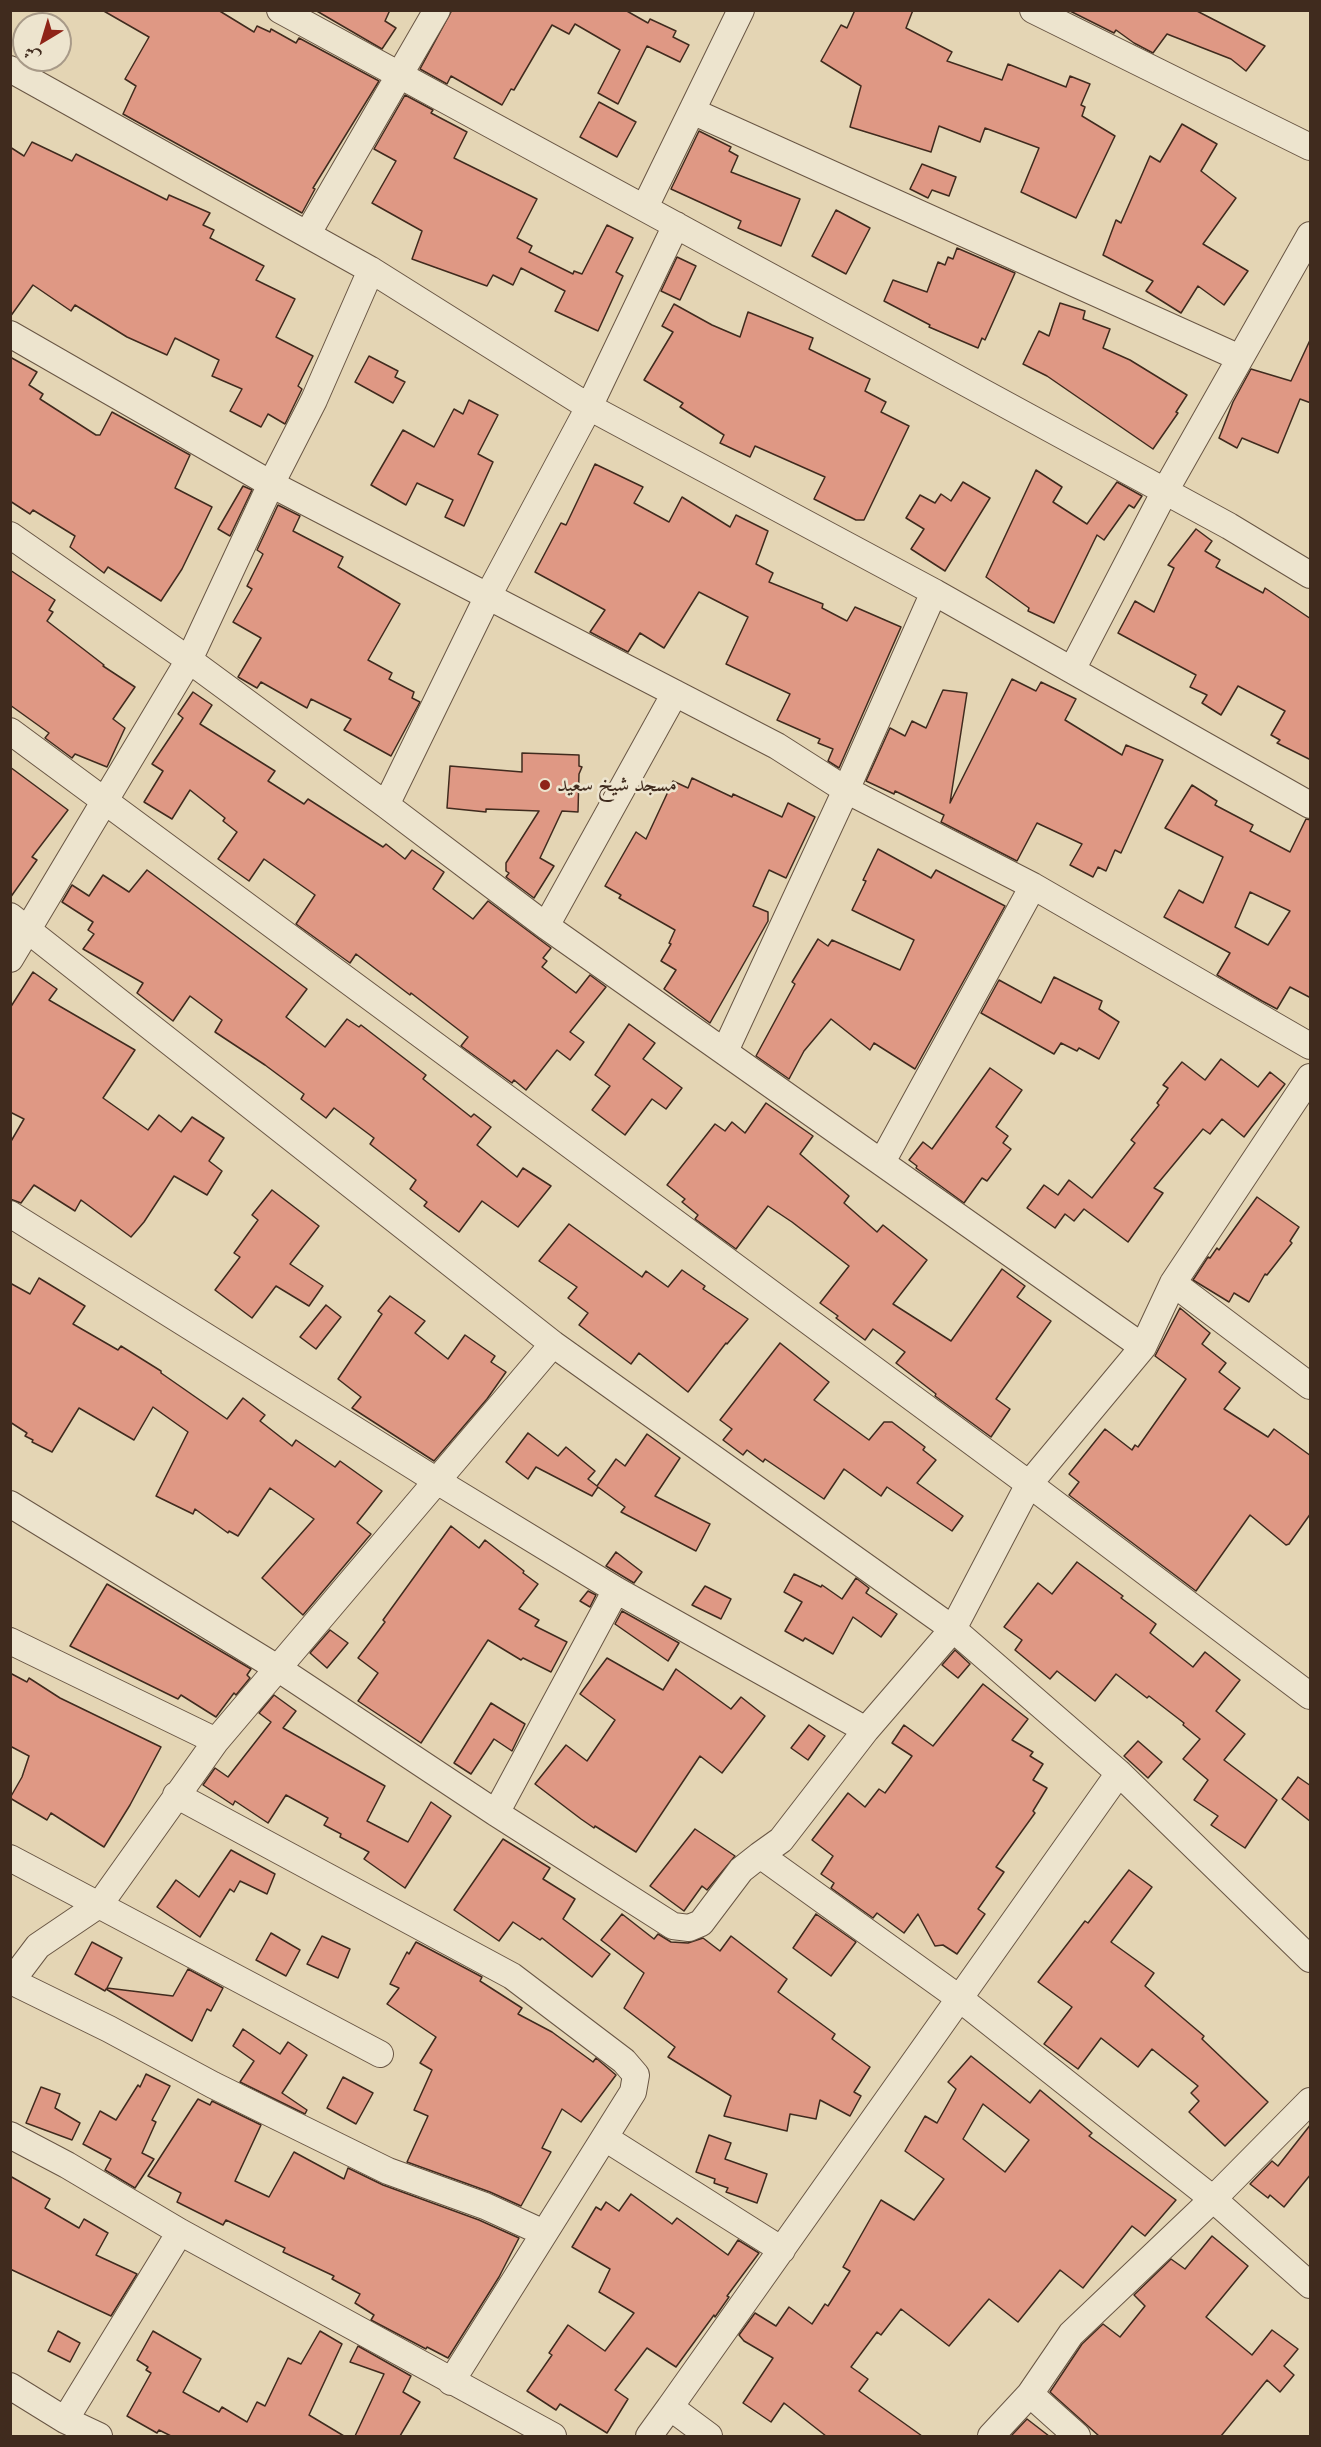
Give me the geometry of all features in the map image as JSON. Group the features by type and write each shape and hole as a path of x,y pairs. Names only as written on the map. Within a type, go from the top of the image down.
{"street":[{"path":"280,10 1165,490 1311,575"},
{"path":"308,233 437,10"},
{"path":"645,207 741,10"},
{"path":"1034,10 1311,147"},
{"path":"10,69 308,233 589,407 1073,668 1311,805"},
{"path":"692,111 1240,358"},
{"path":"386,804 488,596 589,407 676,225"},
{"path":"1073,668 1165,490 1240,358 1306,252"},
{"path":"10,959 19,923 104,801 189,660 271,484 314,400 371,270"},
{"path":"10,334 271,484 777,746 846,790 1033,886 1311,1046"},
{"path":"10,535 189,660 386,804 546,926 1143,1347"},
{"path":"725,1051 846,790 934,592"},
{"path":"546,926 675,693"},
{"path":"10,731 1029,1484 1311,1696"},
{"path":"882,1162 1033,886"},
{"path":"19,923 553,1344 953,1629 1119,1773 1311,1959"},
{"path":"10,1504 279,1668 496,1813 673,1926 689,1928 701,1923 741,1870 781,1840 866,1730 953,1629 1029,1484 1143,1347 1173,1283 1311,1077"},
{"path":"10,1214 616,1590 866,1730"},
{"path":"1173,1283 1311,1386"},
{"path":"544,2233 485,2206 388,2171 11,1982 38,1946 100,1904 216,1741 553,1344"},
{"path":"496,1813 616,1590"},
{"path":"10,1641 216,1741"},
{"path":"649,2436 1119,1773"},
{"path":"176,1795 512,1976 624,2061 636,2074 633,2092 451,2382"},
{"path":"760,1854 959,1998 1213,2199 1311,2285"},
{"path":"10,1858 380,2054"},
{"path":"991,2436 1030,2394 1071,2334 1213,2199 1311,2101"},
{"path":"10,2135 67,2165 180,2232 553,2436"},
{"path":"605,2138 782,2250"},
{"path":"65,2420 180,2232"},
{"path":"10,2386 65,2420 99,2436"},
{"path":"1030,2394 1077,2436"},
{"path":"670,2407 709,2436"}],"building":[{"path":"102,10 218,10 254,32 257,26 270,32 271,29 296,43 299,38 379,81 313,188 315,189 302,213 123,114 136,86 125,79 149,37"},
{"path":"315,10 390,10 385,21 396,28 382,49"},
{"path":"452,10 625,10 648,23 650,19 676,31 673,37 689,45 680,62 647,46 618,104 598,93 620,50 575,24 569,34 552,25 514,90 511,89 502,105 451,76 447,84 420,69"},
{"path":"855,10 913,10 906,28 952,52 947,61 1002,80 1008,64 1066,87 1070,76 1090,84 1081,105 1085,107 1082,116 1115,136 1076,218 1021,192 1039,148 985,128 980,142 939,126 931,152 850,127 861,86 821,61 841,25 847,28"},
{"path":"1068,10 1195,10 1265,46 1246,71 1231,59 1167,34 1153,53 1116,30 1114,33"},
{"path":"405,95 433,110 431,113 467,132 454,158 537,199 517,238 532,246 529,252 573,274 574,271 582,274 607,225 633,238 616,272 623,276 598,331 555,311 565,291 521,268 513,285 493,275 487,286 412,259 422,231 372,203 396,161 374,149"},
{"path":"599,102 636,122 617,157 580,137"},
{"path":"1182,124 1217,144 1201,171 1236,198 1203,244 1248,271 1224,305 1198,286 1181,313 1146,291 1153,281 1103,255 1116,220 1121,223 1150,156 1160,162"},
{"path":"699,131 731,147 729,151 738,156 731,172 800,199 781,246 738,228 741,221 671,189"},
{"path":"32,142 72,161 76,154 167,200 169,195 210,213 203,225 214,230 210,238 264,266 256,280 295,299 276,337 313,356 298,386 302,389 285,424 268,414 261,427 230,411 242,389 212,376 219,360 175,338 167,355 127,337 75,305 71,311 33,285 10,317 10,147 24,156"},
{"path":"922,164 956,177 949,196 932,190 928,198 910,189"},
{"path":"836,210 870,228 846,274 812,256"},
{"path":"957,248 1015,273 985,340 982,338 978,348 929,327 930,325 884,301 893,280 927,292 938,262 945,265 948,257 953,259"},
{"path":"677,257 696,266 680,300 661,291"},
{"path":"1060,303 1085,311 1083,319 1110,329 1103,348 1130,360 1187,395 1176,412 1178,413 1153,449 1047,376 1023,364 1039,331 1049,336"},
{"path":"674,304 740,337 748,312 813,338 809,349 870,379 865,391 886,402 881,412 909,426 864,520 856,520 814,499 825,477 755,446 750,457 720,443 724,435 680,407 683,403 644,380 673,332 662,326"},
{"path":"1311,338 1311,403 1300,399 1278,453 1242,438 1237,448 1219,438 1233,402 1251,369 1291,381"},
{"path":"369,356 398,371 395,377 405,382 393,403 355,382"},
{"path":"10,357 37,372 29,385 43,394 40,399 96,435 100,435 112,412 190,455 175,488 212,507 182,569 161,601 108,567 104,573 70,547 75,536 33,510 30,514 10,501"},
{"path":"469,400 498,415 478,454 493,462 464,526 445,517 453,500 417,483 406,505 371,485 403,430 434,447 454,409 463,414"},
{"path":"595,464 643,487 634,503 669,522 682,497 730,527 736,515 768,531 756,564 773,573 769,582 823,604 822,608 847,621 855,607 901,627 839,768 828,761 833,749 818,743 820,739 777,720 790,694 726,664 748,617 699,592 664,648 640,633 628,652 590,632 605,610 535,572 561,523 566,525"},
{"path":"1036,470 1062,487 1053,502 1087,524 1117,482 1142,496 1134,508 1129,505 1104,540 1097,535 1054,623 1028,611 1029,608 986,577"},
{"path":"963,482 990,498 945,571 911,549 924,529 906,518 920,495 935,503 941,494 951,501"},
{"path":"243,486 252,490 230,536 218,529"},
{"path":"278,505 300,516 293,531 343,557 338,567 400,604 368,660 392,673 389,679 414,692 412,698 420,702 391,756 344,730 351,719 311,699 307,708 261,682 257,688 238,677 261,638 233,622 252,589 247,586 263,554 257,550"},
{"path":"1196,529 1212,541 1205,551 1220,560 1216,567 1263,593 1265,588 1311,619 1311,760 1277,743 1280,740 1271,735 1285,711 1238,686 1221,715 1202,703 1207,695 1190,687 1196,675 1118,633 1135,601 1154,612 1174,568 1168,565"},
{"path":"10,570 55,600 49,610 53,612 47,621 103,666 135,687 113,719 125,728 107,767 75,754 72,758 45,738 49,733 10,705"},
{"path":"1012,679 1036,691 1041,682 1076,699 1065,720 1122,755 1126,745 1163,760 1121,853 1115,850 1106,871 1098,867 1093,877 1070,865 1082,844 1037,823 1017,861 941,822 944,815 895,791 894,794 866,781 890,728 905,736 912,721 926,728 943,690 967,693 950,803"},
{"path":"193,692 212,705 200,724 275,771 268,781 304,804 308,799 383,847 386,844 405,859 412,850 444,872 433,889 473,919 488,901 551,948 543,958 547,961 542,967 576,993 590,975 606,987 570,1032 584,1042 570,1060 557,1050 526,1090 514,1080 512,1083 461,1046 468,1037 411,993 410,995 356,954 350,963 296,924 315,895 264,859 249,881 218,859 237,832 223,821 225,818 190,790 172,819 144,802 163,771 152,764 183,718 178,714"},
{"path":"522,753 579,755 579,766 582,767 579,774 578,812 562,811 540,858 554,866 534,898 506,877 509,873 506,871 506,863 539,811 486,809 486,812 447,808 450,766 522,772"},
{"path":"10,767 68,810 32,857 37,860 10,898"},
{"path":"692,778 782,817 788,803 815,817 786,878 769,870 753,906 768,912 768,921 710,1023 664,989 676,970 661,961 671,944 669,943 675,930 619,898 621,895 605,886 636,832 646,839 673,781 688,788"},
{"path":"1192,785 1217,801 1215,805 1253,825 1250,831 1290,852 1306,819 1311,820 1311,998 1290,987 1277,1009 1262,1001 1217,975 1230,953 1164,917 1179,890 1203,903 1223,857 1165,828","holes":["1250,892 1290,911 1268,945 1235,927"]},
{"path":"878,849 931,878 936,870 1005,906 915,1069 874,1043 870,1050 831,1019 804,1051 789,1079 756,1056 795,984 792,982 818,939 828,946 832,940 900,970 914,940 852,910"},
{"path":"147,870 307,989 286,1017 325,1047 347,1019 359,1027 361,1025 426,1075 423,1079 471,1117 474,1114 491,1127 477,1145 517,1177 523,1168 551,1186 518,1227 482,1201 459,1232 424,1206 427,1202 410,1189 416,1180 370,1144 374,1138 334,1108 326,1118 301,1099 304,1094 215,1032 222,1020 190,996 173,1021 137,993 143,983 83,949 94,934 88,930 93,922 62,902 72,885 89,896 103,875 129,892"},
{"path":"33,972 57,989 49,1000 135,1050 103,1098 148,1130 159,1115 181,1132 192,1117 224,1138 209,1161 222,1171 207,1195 174,1176 144,1222 131,1237 81,1200 75,1211 34,1185 21,1203 10,1199 10,1143 24,1119 10,1112 10,1008"},
{"path":"1054,977 1102,1001 1099,1009 1119,1022 1099,1059 1079,1048 1077,1051 1061,1043 1054,1054 981,1013 999,980 1041,1003"},
{"path":"629,1024 655,1043 643,1059 682,1088 666,1109 652,1099 625,1135 592,1110 610,1086 595,1075"},
{"path":"1221,1059 1258,1087 1270,1072 1285,1084 1244,1137 1222,1119 1210,1134 1203,1129 1154,1188 1163,1193 1128,1242 1084,1209 1074,1221 1065,1214 1055,1228 1027,1208 1044,1185 1058,1195 1069,1180 1092,1198 1135,1143 1131,1140 1159,1105 1157,1103 1168,1088 1163,1085 1182,1062 1205,1080"},
{"path":"990,1068 1022,1090 996,1127 1008,1136 1003,1143 1011,1149 987,1181 982,1178 964,1203 916,1168 917,1166 909,1160 923,1142 932,1149"},
{"path":"766,1103 813,1136 800,1154 849,1196 844,1203 877,1232 883,1225 927,1260 893,1304 951,1341 1002,1269 1025,1286 1017,1297 1051,1321 996,1399 1010,1409 991,1437 935,1396 936,1394 896,1363 905,1352 873,1329 865,1340 820,1303 849,1266 768,1206 736,1249 695,1219 698,1215 682,1202 685,1199 667,1185 715,1124 725,1131 732,1122 745,1133"},
{"path":"272,1190 319,1226 290,1264 323,1286 309,1306 276,1286 252,1318 215,1290 240,1257 234,1253 258,1220 252,1215"},
{"path":"1257,1197 1299,1227 1290,1241 1292,1243 1267,1275 1265,1274 1249,1302 1234,1293 1229,1302 1193,1280 1208,1257 1210,1258 1217,1248 1219,1250"},
{"path":"569,1224 642,1277 646,1271 668,1287 682,1270 705,1286 703,1289 748,1319 688,1392 639,1353 631,1364 579,1325 588,1313 568,1298 577,1287 539,1261"},
{"path":"39,1278 85,1306 73,1324 118,1350 121,1346 161,1371 227,1419 243,1398 265,1415 260,1421 292,1446 296,1440 335,1467 340,1461 382,1491 357,1523 371,1534 303,1615 262,1578 314,1519 270,1488 238,1536 229,1531 228,1533 195,1509 193,1514 156,1496 188,1432 153,1407 134,1440 79,1408 52,1452 32,1442 33,1440 25,1436 27,1433 10,1422 10,1283 30,1294"},
{"path":"390,1296 425,1321 415,1333 448,1359 465,1335 495,1356 491,1362 506,1372 487,1399 434,1461 352,1408 361,1397 338,1379 382,1314 378,1311"},
{"path":"326,1305 341,1317 316,1349 300,1337"},
{"path":"1180,1308 1210,1333 1202,1344 1226,1363 1219,1372 1240,1388 1224,1409 1268,1437 1274,1429 1311,1456 1311,1513 1289,1544 1286,1545 1250,1515 1196,1591 1069,1495 1079,1482 1069,1474 1105,1429 1132,1450 1135,1445 1138,1447 1186,1379 1155,1356"},
{"path":"780,1343 829,1382 814,1400 869,1440 884,1422 892,1422 925,1447 923,1450 936,1460 917,1483 963,1516 952,1531 887,1487 881,1496 844,1469 824,1499 765,1459 763,1462 747,1450 743,1455 723,1440 732,1429 720,1420"},
{"path":"528,1433 558,1456 566,1447 595,1471 588,1479 597,1486 616,1459 625,1466 647,1434 680,1458 655,1496 710,1524 696,1551 621,1512 625,1507 598,1487 592,1496 536,1467 528,1479 506,1462"},
{"path":"451,1526 479,1548 485,1540 538,1584 519,1609 539,1620 535,1626 567,1642 551,1672 523,1658 521,1660 488,1640 421,1743 358,1701 378,1673 358,1658"},
{"path":"616,1552 642,1572 634,1583 606,1566"},
{"path":"1077,1562 1156,1624 1150,1633 1193,1667 1205,1652 1240,1680 1216,1711 1245,1734 1224,1760 1277,1800 1245,1848 1211,1825 1218,1816 1194,1800 1208,1780 1183,1759 1200,1739 1183,1725 1184,1723 1116,1674 1095,1701 1057,1671 1050,1679 1015,1650 1022,1640 1004,1627 1038,1583 1052,1594"},
{"path":"794,1574 821,1587 822,1585 842,1599 856,1578 869,1588 866,1593 897,1614 881,1637 853,1617 833,1654 805,1638 803,1641 785,1631 802,1602 784,1592"},
{"path":"107,1584 251,1669 247,1675 250,1678 236,1695 234,1693 216,1717 181,1695 178,1699 70,1646"},
{"path":"705,1586 731,1599 721,1619 692,1605"},
{"path":"588,1591 596,1595 590,1607 580,1601"},
{"path":"622,1611 679,1643 668,1661 615,1624"},
{"path":"330,1630 348,1643 327,1668 310,1653"},
{"path":"955,1650 970,1664 958,1678 942,1665"},
{"path":"607,1658 663,1690 676,1669 731,1709 741,1697 765,1716 722,1773 700,1756 636,1852 595,1826 594,1828 535,1784 566,1745 587,1761 615,1720 580,1694"},
{"path":"10,1673 27,1682 29,1678 60,1698 161,1747 104,1847 51,1813 47,1820 10,1798 22,1777 29,1756 10,1746"},
{"path":"983,1684 1028,1719 1012,1740 1033,1752 1030,1756 1043,1764 1033,1780 1047,1788 1033,1811 1035,1813 996,1867 1004,1872 978,1909 985,1914 957,1954 943,1945 935,1946 918,1914 904,1933 877,1913 873,1918 831,1888 834,1883 821,1874 833,1856 812,1840 848,1793 865,1807 879,1789 885,1793 912,1756 892,1743 904,1725 933,1746"},
{"path":"274,1695 296,1711 283,1728 385,1786 367,1821 408,1842 431,1802 451,1816 405,1888 364,1859 369,1852 340,1837 341,1834 324,1825 328,1818 286,1795 268,1823 235,1801 233,1805 203,1785 215,1768 228,1777 271,1722 259,1713"},
{"path":"491,1703 525,1724 512,1751 494,1739 471,1774 454,1763"},
{"path":"809,1725 825,1736 808,1760 791,1748"},
{"path":"1138,1741 1162,1762 1148,1778 1124,1756"},
{"path":"1298,1777 1311,1786 1311,1822 1282,1799"},
{"path":"695,1829 735,1856 707,1890 702,1886 684,1911 650,1886"},
{"path":"503,1839 550,1868 543,1879 575,1899 563,1919 610,1954 592,1977 542,1938 540,1940 513,1922 499,1941 454,1910"},
{"path":"231,1850 275,1874 267,1894 240,1881 234,1892 230,1889 200,1937 157,1907 176,1880 199,1897"},
{"path":"1129,1870 1152,1887 1111,1942 1154,1973 1145,1986 1204,2036 1202,2039 1268,2102 1225,2146 1189,2112 1199,2101 1191,2093 1198,2086 1152,2049 1138,2067 1101,2038 1078,2069 1044,2044 1072,2007 1038,1982 1085,1921 1088,1923"},
{"path":"622,1914 654,1939 658,1934 671,1942 688,1943 703,1938 720,1951 731,1936 787,1979 778,1992 835,2034 832,2039 870,2067 854,2092 861,2096 850,2116 820,2100 816,2119 790,2114 787,2131 724,2116 731,2096 668,2057 675,2047 624,2008 644,1973 601,1940"},
{"path":"816,1914 856,1942 831,1976 793,1948"},
{"path":"271,1933 300,1950 286,1976 256,1960"},
{"path":"322,1936 350,1949 338,1978 307,1964"},
{"path":"92,1942 122,1958 107,1988 173,1996 188,1969 223,1988 211,2011 207,2009 192,2041 106,1989 105,1991 75,1974"},
{"path":"416,1942 482,1977 480,1981 522,2008 518,2014 552,2032 593,2062 596,2058 616,2075 581,2122 562,2109 542,2148 551,2152 521,2206 490,2192 407,2162 428,2116 414,2110 432,2070 420,2063 436,2037 387,2004 399,1988 390,1984 407,1952 409,1954"},
{"path":"243,2029 280,2054 288,2042 307,2055 282,2093 307,2110 305,2114 240,2082 254,2061 233,2046"},
{"path":"971,2056 1030,2103 1040,2090 1092,2133 1089,2136 1176,2200 1145,2236 1132,2226 1083,2288 1060,2270 1018,2322 989,2299 949,2346 901,2309 881,2335 877,2332 851,2367 868,2379 859,2391 922,2436 826,2436 784,2403 771,2422 743,2403 773,2358 744,2341 739,2335 755,2313 776,2326 789,2307 812,2324 825,2304 828,2306 850,2271 843,2267 881,2200 914,2220 944,2179 905,2151 925,2116 937,2123 956,2089 948,2082","holes":["983,2104 1029,2140 1005,2172 963,2139"]},
{"path":"146,2074 170,2086 152,2120 156,2122 142,2153 154,2159 135,2188 105,2170 111,2159 83,2144 100,2111 116,2120 138,2085 140,2087"},
{"path":"343,2077 373,2093 356,2124 327,2108"},
{"path":"41,2087 60,2094 55,2108 80,2123 72,2140 26,2123"},
{"path":"198,2099 210,2105 212,2101 261,2125 235,2181 269,2197 294,2152 344,2179 348,2168 383,2185 479,2220 519,2238 499,2277 448,2358 371,2320 374,2315 355,2303 360,2294 332,2279 334,2276 283,2252 285,2248 226,2220 223,2225 177,2202 181,2193 148,2176"},
{"path":"1311,2124 1311,2174 1284,2207 1270,2195 1268,2198 1250,2184 1272,2161 1278,2166"},
{"path":"709,2135 731,2143 725,2159 767,2174 757,2203 726,2192 728,2188 714,2183 715,2179 696,2172"},
{"path":"10,2176 50,2199 45,2208 79,2228 84,2219 108,2233 96,2255 137,2274 111,2316 10,2269"},
{"path":"631,2194 672,2224 677,2218 728,2255 738,2240 759,2253 727,2296 729,2297 715,2317 714,2315 676,2367 647,2348 615,2390 628,2399 607,2433 560,2404 556,2410 527,2391 552,2355 549,2353 568,2325 605,2351 634,2313 599,2292 610,2269 572,2247 596,2207 601,2210 606,2202 619,2211"},
{"path":"1212,2236 1248,2266 1206,2317 1252,2355 1272,2330 1298,2349 1284,2366 1294,2375 1280,2392 1267,2380 1221,2436 1099,2436 1050,2392 1082,2344 1103,2324 1120,2337 1145,2306 1134,2295 1171,2259 1185,2269"},
{"path":"58,2331 80,2343 70,2362 48,2351"},
{"path":"153,2331 201,2359 183,2392 219,2412 222,2407 247,2422 257,2402 265,2406 288,2358 301,2364 320,2331 342,2344 309,2415 344,2436 171,2436 159,2430 157,2433 127,2416 151,2373 146,2370 148,2367 137,2360"},
{"path":"358,2346 411,2376 403,2392 420,2402 400,2436 355,2436 384,2374 350,2362"},
{"path":"1027,2419 1049,2436 1011,2436"}],"place":[{"name":"مسجد شيخ سعيد","path":"545,785"}]}
